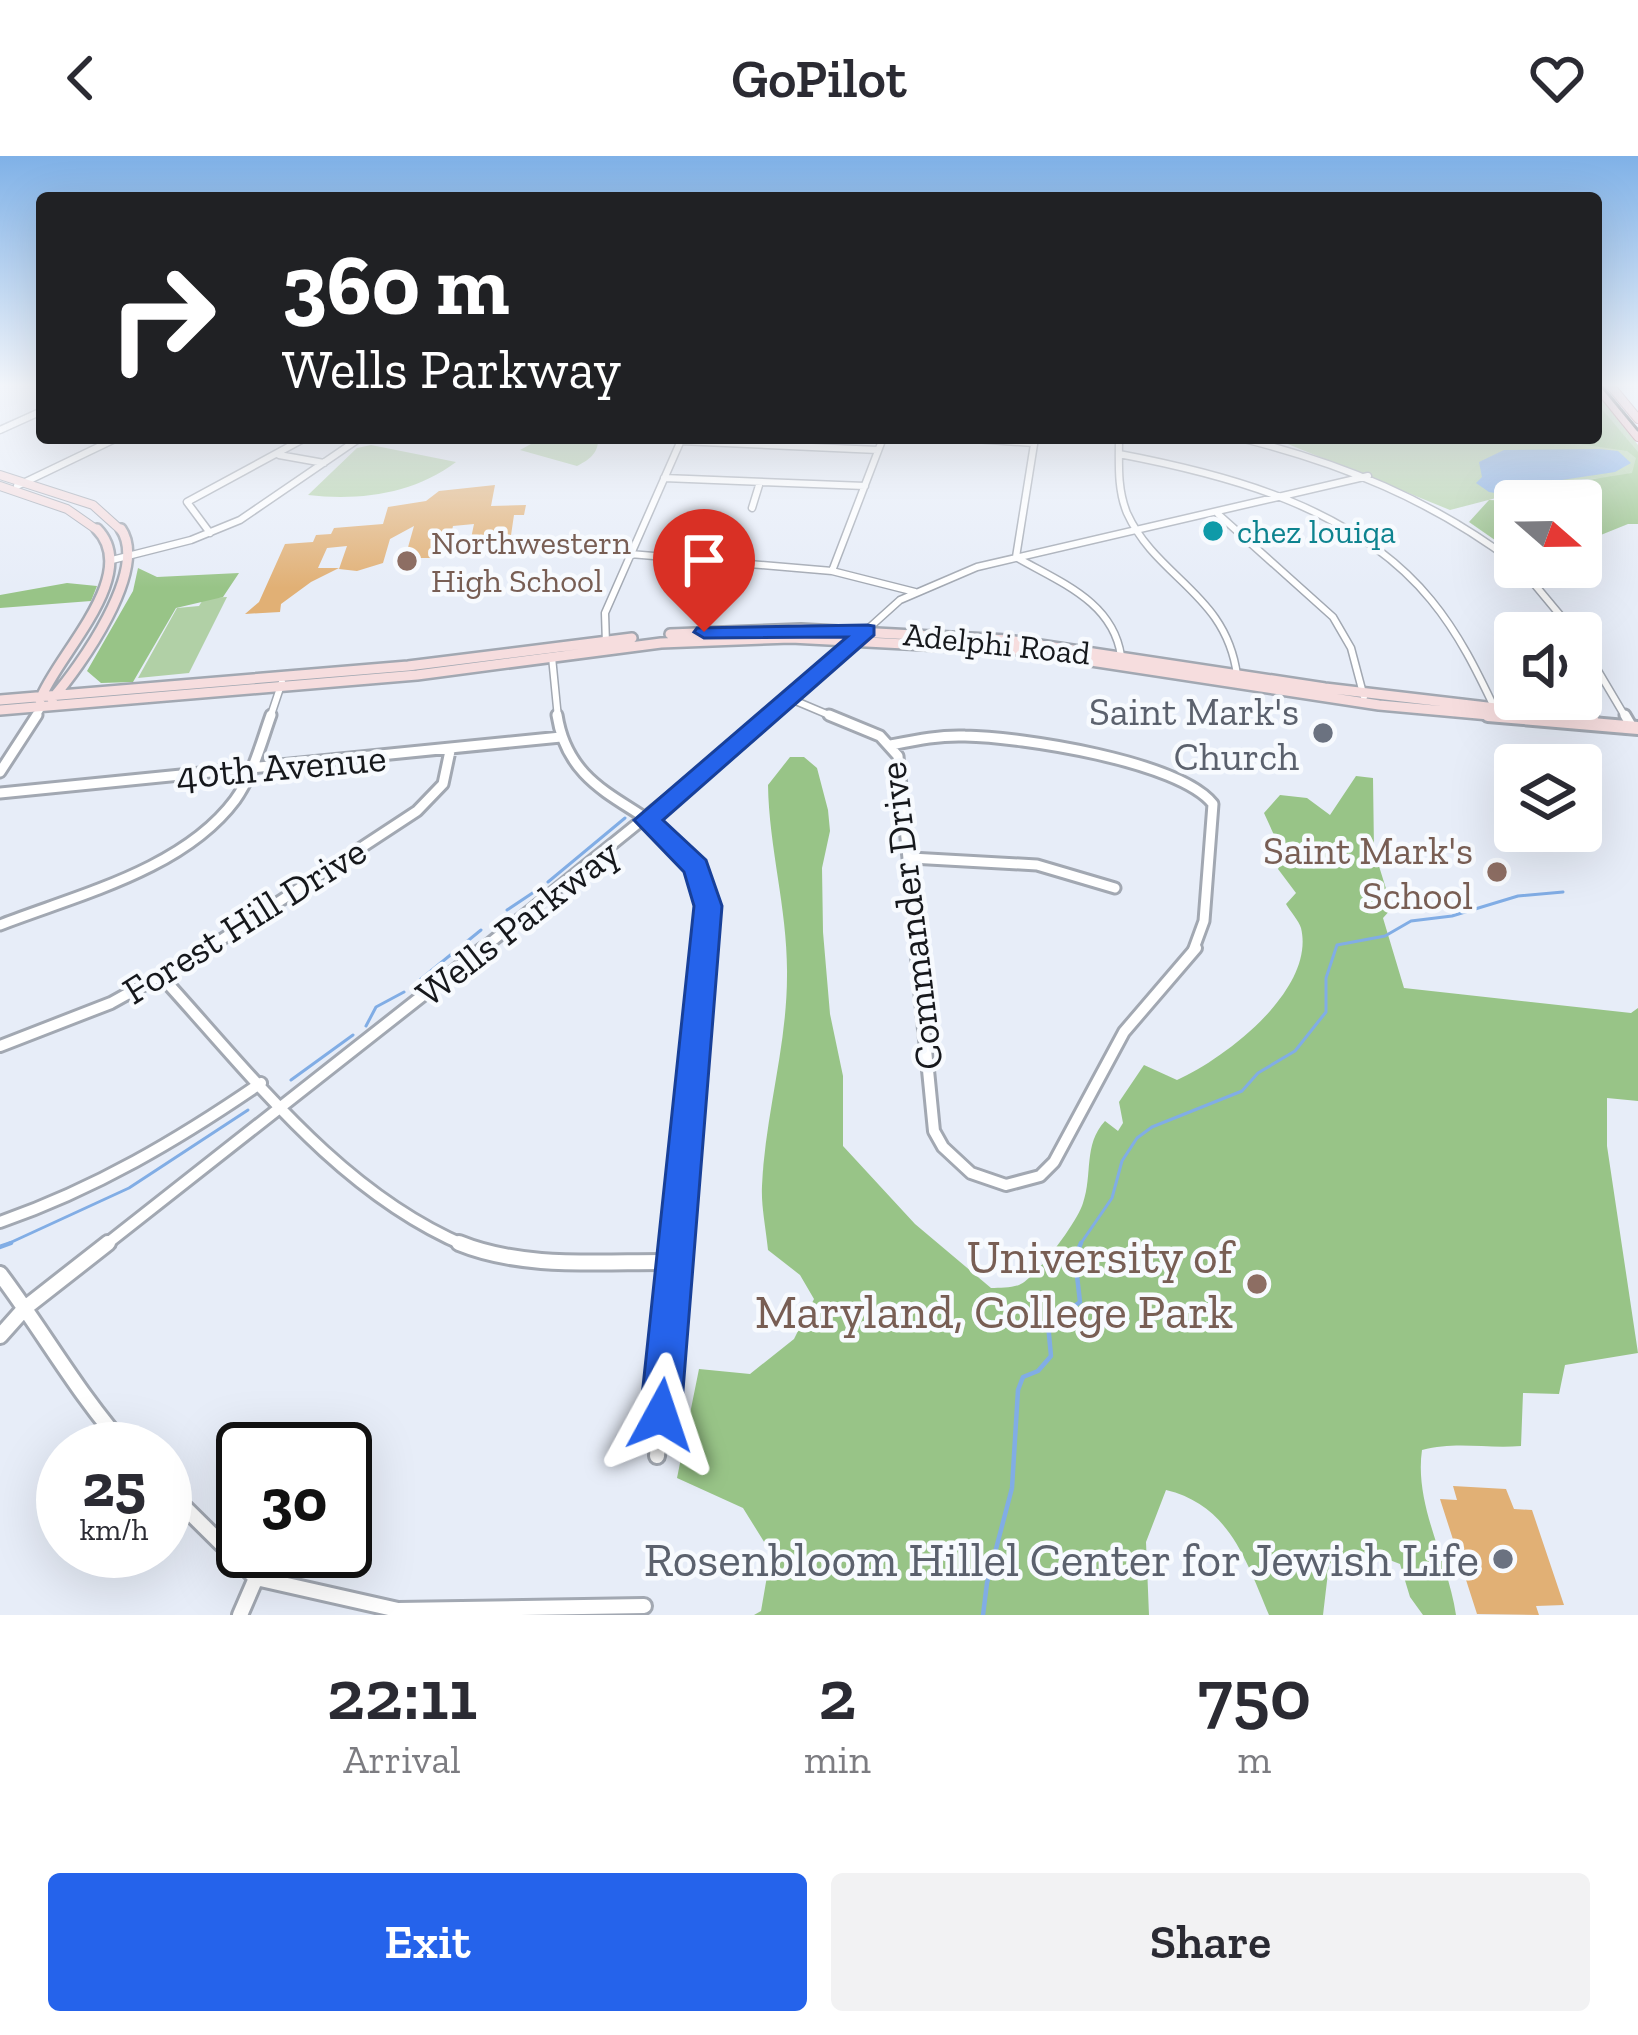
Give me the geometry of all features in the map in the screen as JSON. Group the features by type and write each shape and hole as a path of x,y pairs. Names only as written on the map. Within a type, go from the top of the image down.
{"main road":[{"path":"0,475 56,491 109,514 124,530 132,555 125,587 57,695 41,702"},
{"path":"5,488 86,516 107,538 112,560 100,604 41,702"},
{"name":"Adelphi Road","path":"57,695 283,681 747,630 1008,640 1364,698"},
{"name":"Adelphi Road","path":"863,635 1037,652 1494,713"},
{"name":"Adelphi Road","path":"0,710 41,702 552,657 606,645"},
{"path":"73,669 78,684 96,692"},
{"name":"Adelphi Road","path":"0,700 41,702"},
{"name":"Adelphi Road","path":"1561,720 1635,728"}],"street":[{"path":"5,488 88,452"},
{"path":"211,533 187,502 283,452"},
{"path":"112,560 211,533 266,504 340,452"},
{"path":"606,645 605,613 676,452"},
{"path":"832,571 877,452"},
{"path":"1033,452 1016,557 1106,614 1118,630 1121,656"},
{"path":"1287,452 1368,476 1449,516 1494,548"},
{"path":"1237,675 1235,650 1224,623 1136,528 1120,493 1119,454 1202,471 1284,499 1354,536 1417,585 1459,636 1494,709"},
{"path":"279,455 324,463"},
{"path":"0,475 59,466"},
{"path":"56,491 46,480 59,466"},
{"name":"Wells Parkway","path":"0,1336 25,1308 647,820 915,592 1016,557 1368,476"},
{"path":"664,478 865,486"},
{"path":"752,508 760,482"},
{"path":"1218,514 1333,617 1351,648 1364,698"},
{"path":"630,554 832,571 915,592"},
{"path":"1537,588 1557,612"},
{"path":"552,657 561,737 569,758 589,781 647,820 696,867 708,906 657,1456"},
{"path":"1602,675 1635,728"},
{"path":"0,925 182,845 230,807 283,681"},
{"name":"Commander Drive","path":"791,699 891,745 944,734 1017,742 1184,779 1202,790 1214,807 1204,921 1197,947 1124,1032 1049,1169 1026,1185 996,1184 949,1156 933,1124 900,763 891,745"},
{"path":"0,772 41,702"},
{"name":"40th Avenue","path":"0,794 561,737"},
{"name":"Forest Hill Drive","path":"0,1046 60,1028 162,977 425,804 447,777 450,751"},
{"path":"910,858 1037,865 1115,889"},
{"path":"162,977 361,1184 434,1234 472,1248 522,1257 674,1262"},
{"path":"0,1222 71,1196 145,1160 261,1083"},
{"path":"0,1274 102,1422"},
{"path":"192,1515 216,1538"},
{"path":"240,1615 256,1578 398,1610 644,1606"}],"green space":[{"path":"353,452 406,452 456,462 422,482 385,493 308,495"},
{"path":"527,452 594,452 577,466"},
{"path":"1308,452 1638,452 1638,477 1494,480 1494,499 1450,510"},
{"path":"1628,452 1638,452 1638,524 1602,535 1602,480 1588,480 1632,473 1636,458"},
{"path":"1489,500 1494,500 1494,539 1469,522"},
{"path":"138,568 157,577 239,573 223,597 176,608 133,682 101,683 87,671 133,591"},
{"path":"67,583 97,586 91,601 0,608 0,595"},
{"path":"227,597 189,673 138,678 177,608 199,606 204,598"},
{"path":"790,757 804,757 817,768 828,810 830,831 822,868 823,932 830,1014 843,1076 843,1146 915,1224 991,1288 1013,1287 1026,1280 1065,1235 1083,1203 1098,1130 1105,1121 1118,1131 1123,1123 1119,1102 1144,1065 1177,1080 1196,1070 1262,1019 1295,975 1302,951 1301,928 1286,904 1296,893 1278,869 1284,857 1264,813 1280,795 1307,798 1330,815 1356,776 1373,778 1374,850 1392,908 1383,918 1404,988 1631,1013 1638,1008 1638,1101 1607,1098 1607,1146 1638,1353 1565,1365 1559,1394 1523,1393 1521,1446 1422,1450 1427,1512 1456,1615 1423,1615 1410,1597 1400,1564 1364,1554 1329,1564 1323,1615 1269,1615 1243,1555 1220,1522 1188,1497 1166,1490 1146,1542 1149,1615 754,1615 761,1611 771,1553 743,1508 677,1478 699,1369 750,1374 794,1339 814,1299 800,1275 768,1250 762,1201 787,976 768,785"}],"water":[{"path":"1500,452 1619,452 1631,463 1615,472 1562,480 1494,480 1494,493 1476,483 1482,477 1479,462"}],"building":[{"name":"Northwestern High School","path":"495,485 491,506 526,505 524,515 514,515 510,542 502,547 469,548 474,524 453,526 447,552 438,558 405,558 414,526 390,539 383,563 357,571 339,569 347,546 327,548 318,568 339,568 281,604 280,612 245,614 259,602 285,544 313,542 316,535 331,534 334,528 383,524 388,507 426,501 439,491"},
{"name":"Rosenbloom Hillel Center for Jewish Life","path":"1453,1486 1506,1489 1514,1509 1532,1510 1564,1605 1536,1606 1539,1615 1477,1614 1440,1499 1457,1500"}],"waterway":[{"path":"548,882 625,818"},
{"path":"507,910 540,888"},
{"path":"1081,1243 1112,1198 1122,1161 1137,1138 1152,1127 1242,1091 1258,1073 1295,1051 1326,1012 1326,978 1337,945 1385,936 1411,921 1452,916 1518,896 1563,892"},
{"path":"421,979 481,930"},
{"path":"366,1026 376,1007 404,992"},
{"path":"291,1080 353,1035"},
{"path":"4,1246 129,1188 248,1110"},
{"path":"4,1246 11,1243"},
{"path":"983,1615 1012,1488 1018,1390 1023,1377 1038,1371 1051,1356 1048,1324 1080,1302 1075,1258 1081,1243"},
{"path":"0,1247 4,1246"}],"place":[{"name":"chez louiqa","path":"1213,531"},
{"name":"Northwestern High School","path":"407,561"},
{"name":"Saint Mark's Church","path":"1323,733"},
{"name":"Saint Mark's School","path":"1497,872"},
{"name":"University of Maryland, College Park","path":"1257,1284"},
{"name":"Rosenbloom Hillel Center for Jewish Life","path":"1503,1559"}],"route":[{"path":"661,1415 708,906 696,867 647,820 867,631 704,632"}]}
